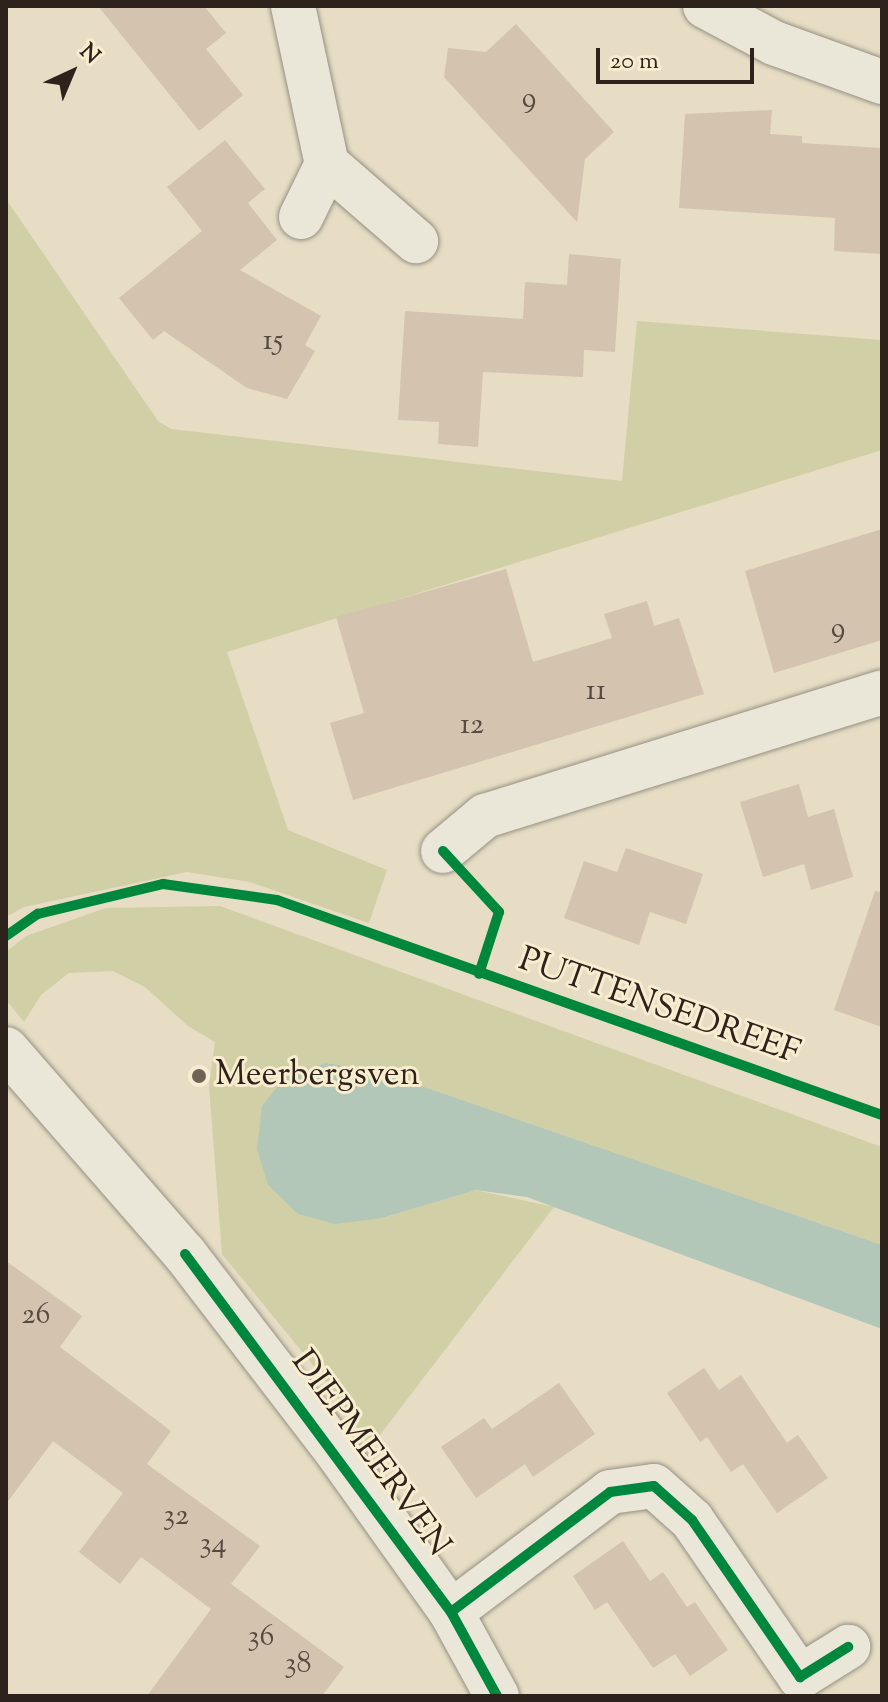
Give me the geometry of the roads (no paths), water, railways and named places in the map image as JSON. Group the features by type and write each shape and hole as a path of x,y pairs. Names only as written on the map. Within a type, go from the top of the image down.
{"street":[{"path":"293,6 327,164 416,241"},
{"path":"705,6 774,43 882,82"},
{"path":"301,217 327,164"},
{"path":"443,851 485,816 882,692"},
{"name":"DIEPMEERVEN","path":"6,1049 185,1254 451,1612 497,1696"},
{"path":"451,1612 610,1492 654,1486 692,1520 800,1677 848,1647"}],"place":[{"name":"Meerbergsven","path":"199,1076"}]}
